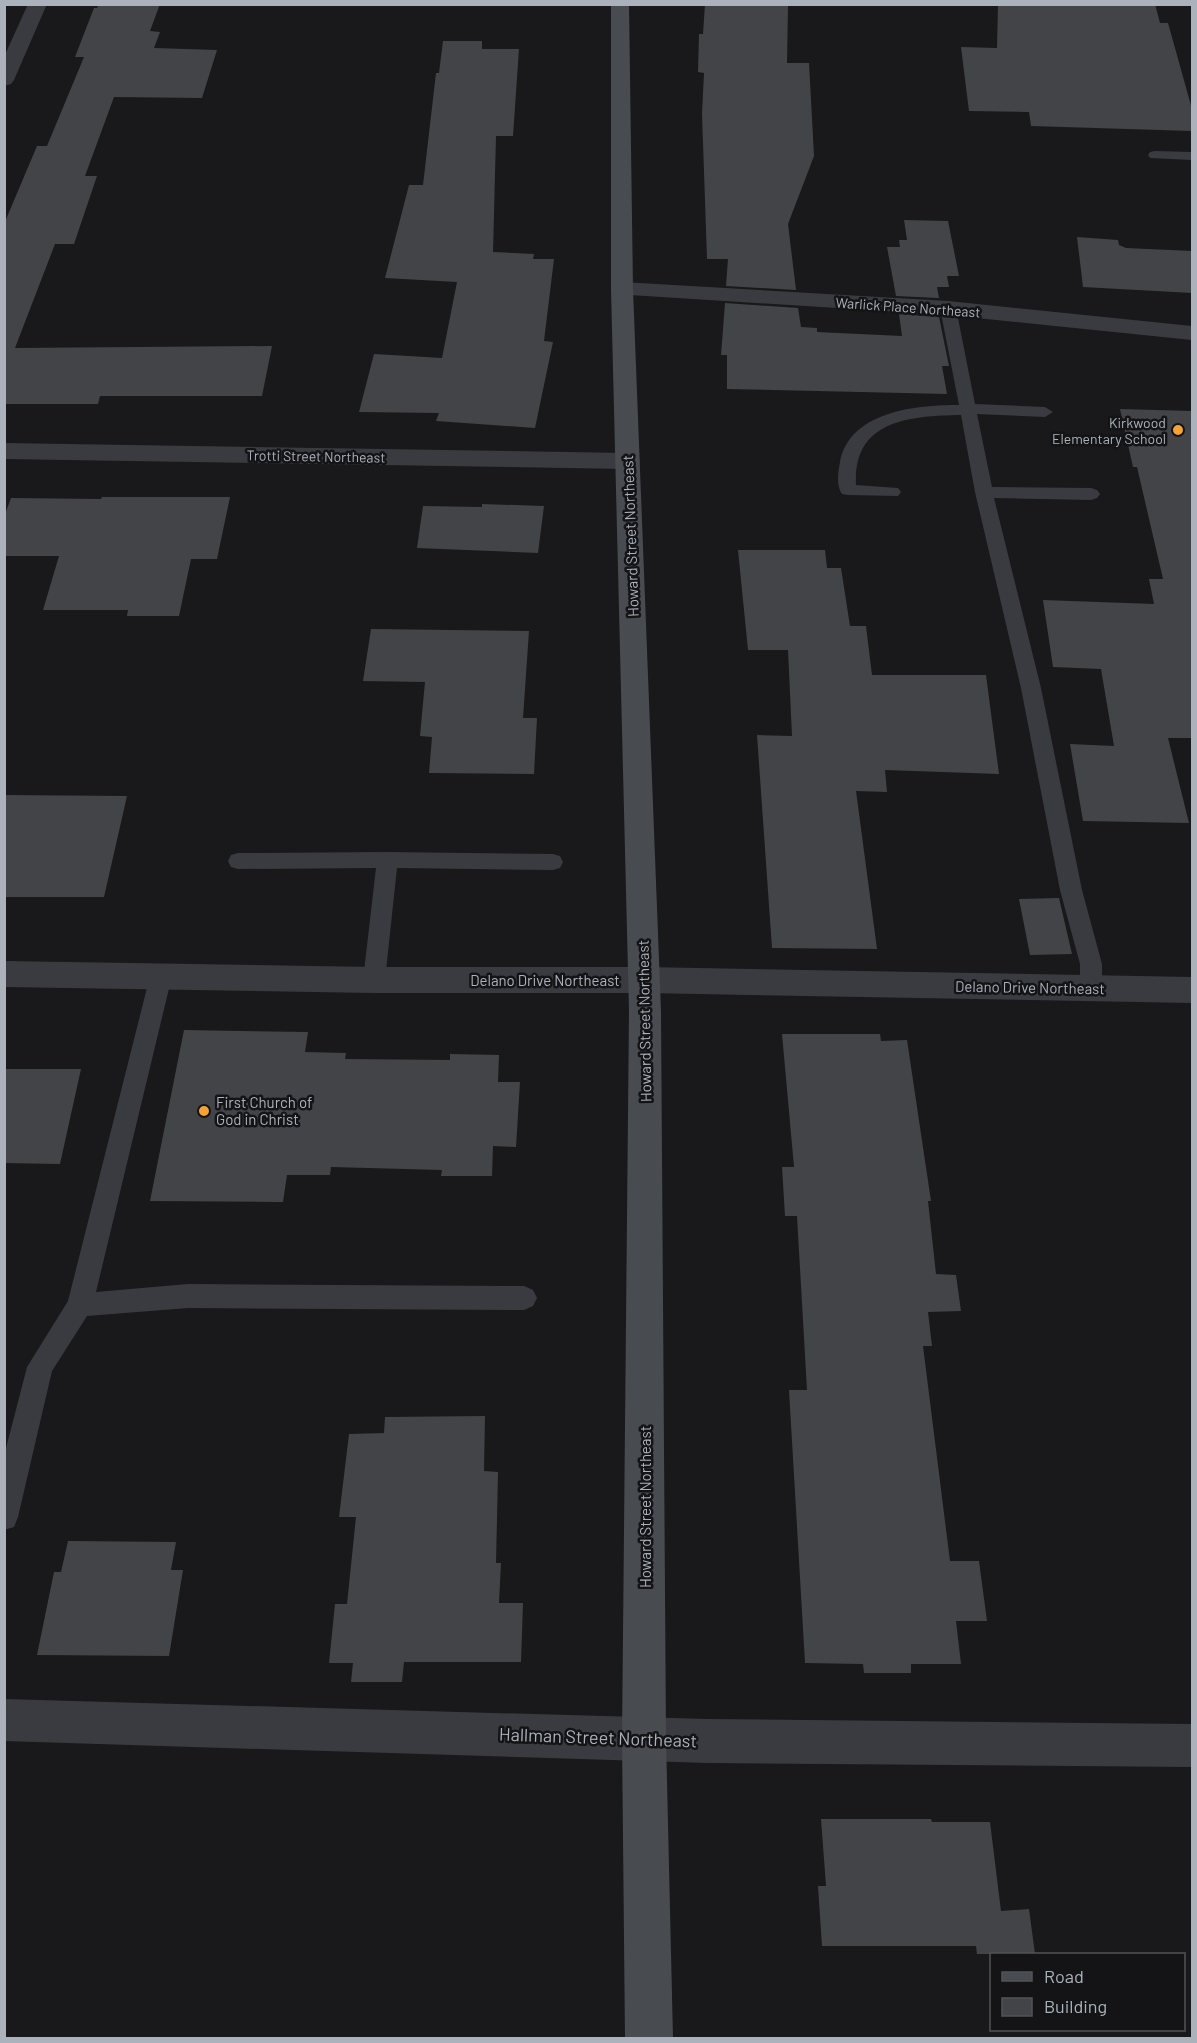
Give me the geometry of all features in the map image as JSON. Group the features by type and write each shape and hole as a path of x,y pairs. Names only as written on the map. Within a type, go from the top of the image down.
{"street":[{"path":"4,80 38,4"},
{"name":"Howard Street Northeast","path":"620,4 622,289 645,980 644,1738 649,2038"},
{"name":"Warlick Place Northeast","path":"622,289 948,308 1192,333"},
{"name":"Trotti Street Northeast","path":"4,451 627,461"},
{"name":"Delano Drive Northeast","path":"4,974 374,980 645,980 1192,990"},
{"name":"Hallman Street Northeast","path":"4,1720 708,1741 1192,1746"}],"lane":[{"path":"1155,155 1192,156"},
{"path":"948,308 984,492 1036,709 1071,890 1090,964 1091,988"},
{"path":"892,492 848,490 846,475 852,451 864,434 885,423 914,413 968,410 1045,411"},
{"path":"984,492 1091,494"},
{"path":"238,861 553,862"},
{"path":"374,980 387,861"},
{"path":"4,1517 40,1368 80,1305 161,976"},
{"path":"80,1305 188,1296 524,1298"}],"building":[{"path":"99,4 160,4 150,31 160,32 154,48 217,50 202,98 114,97 85,176 97,176 74,244 55,244 15,348 272,346 262,396 100,396 98,404 4,404 4,224 37,146 47,146 84,57 75,57 94,8 97,8"},
{"path":"705,4 788,6 787,63 809,63 814,156 788,224 796,290 726,286 728,259 707,259 702,114 704,73 698,72 699,34 703,34"},
{"path":"998,4 1155,4 1160,23 1168,23 1192,109 1192,131 1031,126 1029,112 969,111 961,47 997,48"},
{"path":"443,41 482,41 482,49 519,49 513,136 496,136 493,252 534,254 533,259 554,259 544,341 553,342 535,428 436,421 439,413 359,412 374,354 442,358 457,282 385,278 409,185 423,185 436,73 439,73"},
{"path":"904,220 948,221 959,276 947,276 949,287 937,287 939,298 896,296 887,247 900,247 899,240 907,240"},
{"path":"1077,237 1118,240 1119,245 1126,248 1192,251 1192,293 1083,287"},
{"path":"725,303 798,308 801,327 817,328 817,332 902,336 899,314 939,317 949,366 942,366 947,394 727,389 727,355 721,355"},
{"path":"1120,409 1192,411 1192,738 1168,738 1189,823 1083,821 1070,744 1114,746 1101,669 1053,667 1043,600 1154,604 1149,579 1163,579 1137,467 1133,467"},
{"path":"102,497 230,497 217,559 191,559 179,616 127,616 128,610 43,610 59,556 4,556 4,517 11,498 101,499"},
{"path":"482,504 544,506 538,553 417,548 423,506 482,507"},
{"path":"738,550 825,550 827,568 841,568 850,626 866,626 872,675 986,675 999,774 885,770 887,792 856,791 877,949 772,948 757,735 792,736 788,650 748,650"},
{"path":"371,629 529,631 523,718 537,718 534,774 429,773 432,737 420,736 425,682 363,681"},
{"path":"4,795 127,796 104,897 4,897"},
{"path":"1059,898 1072,954 1030,955 1019,899"},
{"path":"184,1030 308,1032 305,1052 346,1053 345,1059 450,1060 450,1054 499,1055 498,1082 520,1082 516,1147 493,1146 492,1176 441,1176 442,1170 331,1167 330,1175 287,1175 283,1202 150,1201"},
{"path":"782,1034 880,1034 881,1041 907,1040 931,1201 928,1201 936,1274 956,1275 961,1311 928,1312 932,1346 923,1346 950,1561 979,1561 987,1621 956,1621 961,1664 911,1664 911,1673 864,1673 863,1664 805,1663 789,1390 807,1390 797,1216 785,1216 782,1167 794,1167"},
{"path":"4,1069 81,1069 60,1164 4,1163"},
{"path":"485,1416 484,1471 498,1472 496,1563 501,1563 499,1603 523,1603 521,1662 404,1662 402,1682 351,1682 353,1663 329,1663 335,1604 347,1604 356,1517 339,1517 349,1434 384,1433 385,1417"},
{"path":"68,1541 176,1542 171,1570 183,1570 169,1656 37,1655 54,1572 61,1572"},
{"path":"821,1819 931,1819 932,1822 990,1822 1001,1911 1029,1909 1035,1953 977,1954 976,1946 822,1946 818,1886 826,1886"}],"place":[{"name":"Kirkwood Elementary School","path":"1178,430"},
{"name":"First Church of God in Christ","path":"204,1111"}]}
